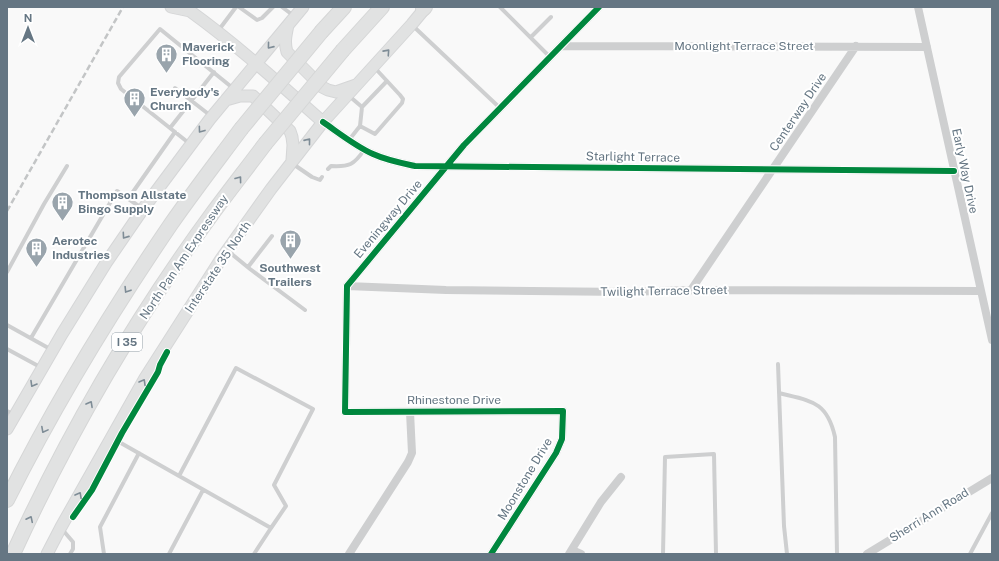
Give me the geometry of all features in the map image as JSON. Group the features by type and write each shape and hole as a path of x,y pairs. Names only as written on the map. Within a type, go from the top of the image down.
{"highway":[{"name":"I 35","path":"7,500 54,410 84,359 130,285 172,223 241,129 322,31 344,7"},
{"name":"North Pan Am Expressway","path":"13,554 54,468 124,347 176,265 265,144 343,50 382,7"}],"main road":[{"path":"171,7 188,9 218,31 323,122"},
{"path":"7,429 11,413 42,368 106,263 143,209 211,117 303,7"},
{"name":"Interstate 35 North","path":"47,554 145,378 221,259 271,189 323,122 374,67 425,8"},
{"path":"292,19 285,38 287,52 322,87 336,92 358,84"},
{"path":"226,100 240,96 253,96 275,116 290,131 293,145 292,161"}],"street":[{"name":"Early Way Drive","path":"918,7 992,340"},
{"name":"Eveningway Drive","path":"347,286 464,145 596,8"},
{"name":"Moonlight Terrace Street","path":"561,46 927,47"},
{"name":"Centerway Drive","path":"691,290 856,46"},
{"name":"Starlight Terrace","path":"323,122 372,154 389,160 415,166 954,171"},
{"name":"Twilight Terrace Street","path":"347,286 446,290 626,292 691,290 981,292"},
{"name":"Rhinestone Drive","path":"347,286 345,412 563,411"},
{"name":"Moonstone Drive","path":"491,554 556,453 562,439 563,411"},
{"path":"349,554 408,462 412,453 410,412"},
{"path":"581,554 571,552 601,502 621,477"},
{"name":"Sherri Ann Road","path":"867,554 992,478"}],"lane":[{"path":"218,31 238,7 257,20 262,18 273,7"},
{"path":"282,7 292,19"},
{"path":"500,7 550,57"},
{"path":"531,37 551,17"},
{"path":"412,24 500,108"},
{"path":"191,144 121,89 118,83 119,77 160,29 234,90"},
{"path":"360,126 375,134 402,103 403,99 374,67"},
{"path":"170,128 214,72"},
{"path":"349,140 360,126 362,107 387,81"},
{"path":"175,88 211,117"},
{"path":"348,95 362,107"},
{"path":"128,199 175,132"},
{"path":"328,169 331,166 350,165 356,162 365,150"},
{"path":"292,161 312,178 320,180 322,177"},
{"path":"7,272 44,204 67,166"},
{"path":"31,338 117,191 143,209"},
{"path":"248,268 272,236"},
{"path":"228,250 248,268 305,310"},
{"path":"7,326 53,350"},
{"path":"7,349 42,368"},
{"path":"778,364 784,526 787,554"},
{"path":"179,476 236,368 313,409 274,484 286,506 254,554"},
{"path":"779,393 804,399 817,405 827,413 832,424 835,437 837,554"},
{"path":"111,438 271,528"},
{"path":"104,554 100,527 139,453"},
{"path":"662,554 665,457 714,454 716,554"},
{"path":"169,554 204,490"},
{"path":"970,554 992,513"},
{"path":"61,527 73,542 73,549 70,554"}],"railway":[{"path":"7,211 123,7"}],"cycle path":[{"path":"491,554 556,453 562,439 563,411 345,412 347,286 464,145 599,7"},
{"path":"323,122 366,151 388,160 415,166 954,171"},
{"path":"73,517 92,490 122,433 158,372 167,352"}],"place":[{"name":"Maverick Flooring","path":"167,74"},
{"name":"Everybody's Church","path":"134,118"},
{"name":"Thompson Allstate Bingo Supply","path":"63,222"},
{"name":"Southwest Trailers","path":"290,260"},
{"name":"Aerotec Industries","path":"36,268"}]}
